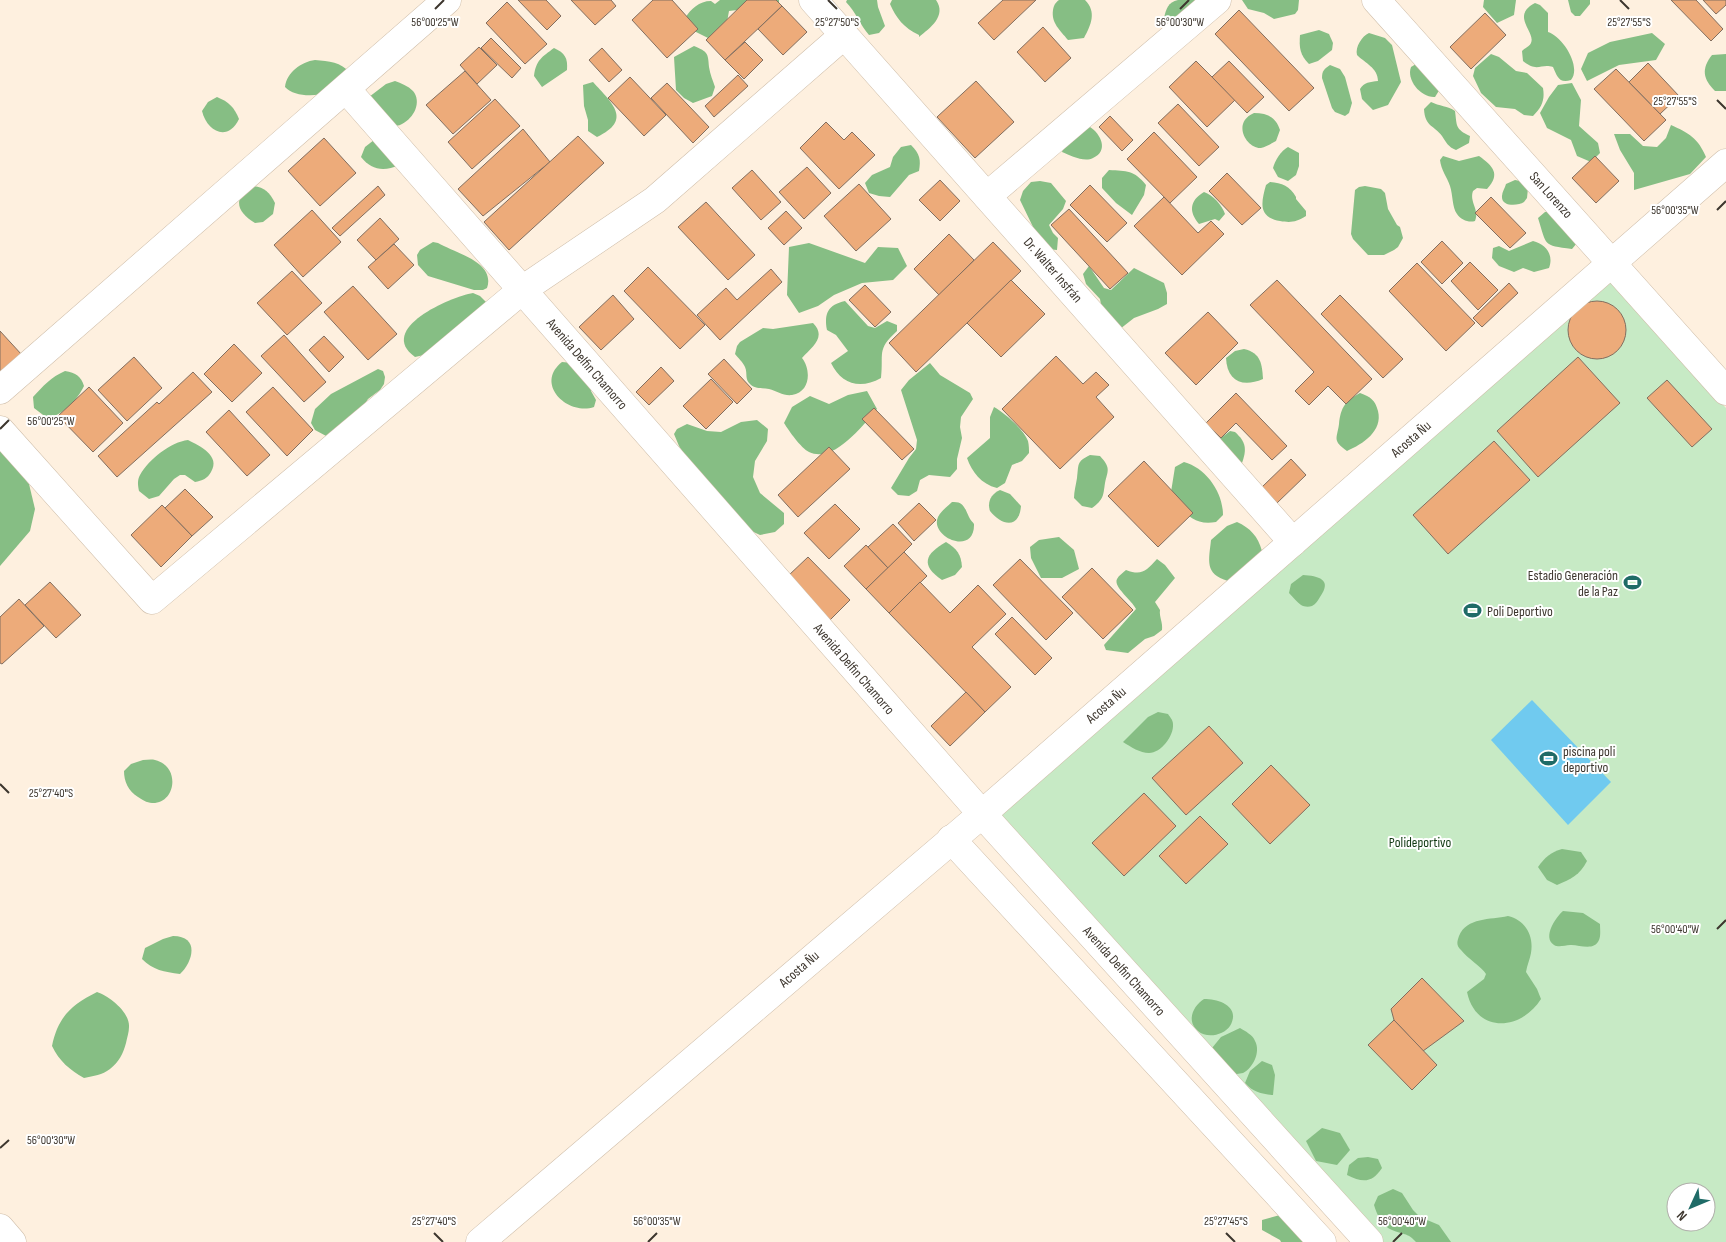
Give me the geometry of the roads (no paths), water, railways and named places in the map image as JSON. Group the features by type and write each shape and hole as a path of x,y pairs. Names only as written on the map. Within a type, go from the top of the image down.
{"street":[{"path":"0,390 447,0"},
{"name":"Dr. Walter Insfrán","path":"813,0 1292,542"},
{"path":"987,196 1217,0"},
{"name":"San Lorenzo","path":"1376,0 1726,391"},
{"path":"0,430 152,600 522,290 655,200 844,35"},
{"name":"Avenida Delfin Chamorro","path":"346,90 982,814 1369,1242"},
{"name":"Acosta Ñu","path":"480,1242 982,814 1726,163"},
{"path":"951,839 1322,1242"},
{"path":"0,1228 12,1242"}],"water":[{"name":"piscina poli deportivo","path":"1532,700 1611,782 1568,825 1491,740"}],"place":[{"name":"Estadio Generación de la Paz","path":"1632,583"},
{"name":"Poli Deportivo","path":"1473,611"},
{"name":"piscina poli deportivo","path":"1549,759"}],"park label":[{"name":"Polideportivo","path":"1420,842"}]}
